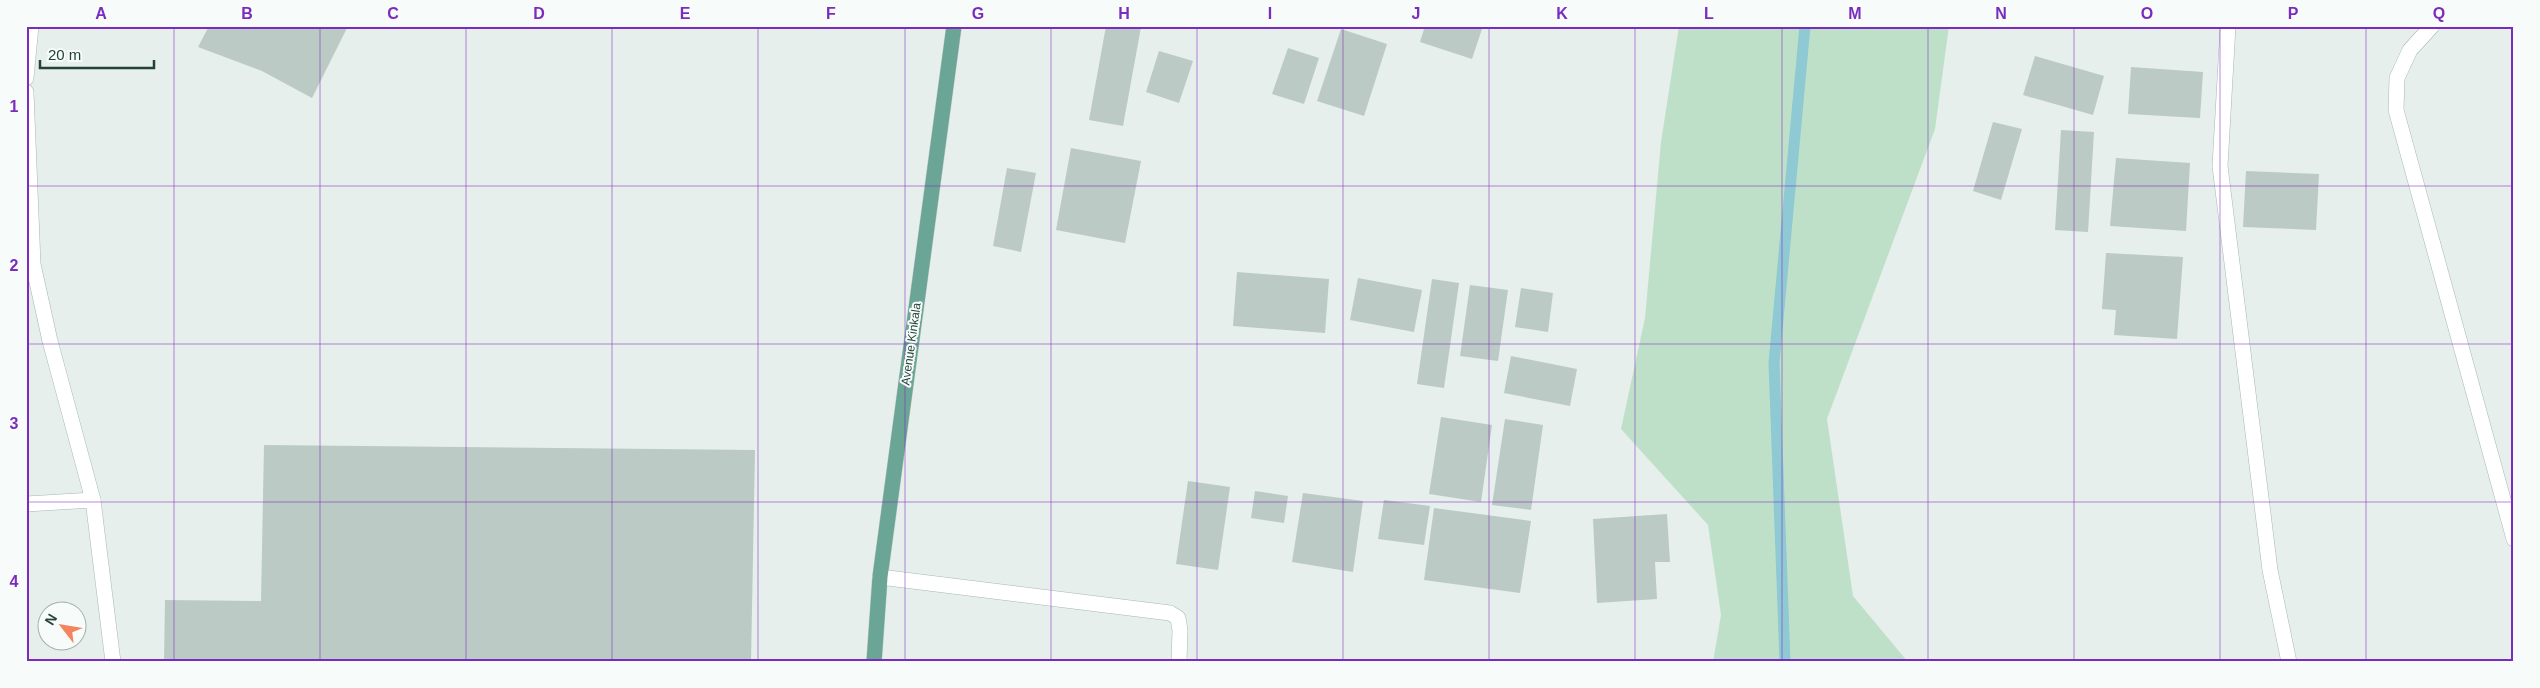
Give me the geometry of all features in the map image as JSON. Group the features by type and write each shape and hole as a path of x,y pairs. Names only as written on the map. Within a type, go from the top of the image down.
{"main road":[{"name":"Avenue Kinkala","path":"874,662 880,577 954,26"}],"street":[{"path":"26,78 31,26"},
{"path":"2228,26 2220,166 2270,570 2289,662"},
{"path":"2432,26 2410,50 2397,78 2396,110 2514,539"},
{"path":"26,92 33,264 50,341 93,500 113,662"},
{"path":"26,504 93,500"},
{"path":"880,577 1170,613 1178,618 1180,662"}],"green space":[{"path":"1679,26 1949,26 1935,129 1827,419 1853,596 1908,662 1713,662 1721,615 1708,525 1621,429 1645,318 1661,142"}],"building":[{"path":"209,26 348,26 312,98 262,71 198,47"},
{"path":"1106,26 1141,27 1123,126 1089,120"},
{"path":"1425,26 1483,26 1472,59 1420,42"},
{"path":"1341,29 1387,44 1364,116 1317,101"},
{"path":"1288,48 1319,58 1304,104 1272,94"},
{"path":"1159,51 1193,61 1179,103 1146,92"},
{"path":"2035,56 2104,76 2093,115 2023,95"},
{"path":"2131,67 2203,72 2200,118 2128,114"},
{"path":"1993,122 2022,129 2001,200 1973,191"},
{"path":"2061,130 2094,132 2088,232 2055,230"},
{"path":"1071,148 1141,161 1125,243 1056,230"},
{"path":"2116,158 2190,163 2186,231 2110,226"},
{"path":"1007,168 1036,173 1021,252 993,246"},
{"path":"2246,171 2319,174 2316,230 2243,227"},
{"path":"2106,253 2183,257 2177,339 2114,335 2116,310 2102,309"},
{"path":"1237,272 1329,279 1325,333 1233,326"},
{"path":"1358,278 1422,290 1414,332 1350,320"},
{"path":"1432,279 1459,283 1444,388 1417,384"},
{"path":"1470,285 1508,290 1498,361 1460,356"},
{"path":"1521,288 1553,293 1548,332 1515,327"},
{"path":"1511,356 1577,369 1570,406 1504,393"},
{"path":"1441,417 1492,425 1481,502 1429,494"},
{"path":"1505,419 1543,425 1531,510 1492,505"},
{"path":"264,445 755,450 751,662 164,662 165,600 261,601"},
{"path":"1188,481 1230,487 1218,570 1176,564"},
{"path":"1255,491 1288,496 1284,523 1251,518"},
{"path":"1303,493 1363,501 1353,572 1292,562"},
{"path":"1384,500 1430,506 1424,545 1378,539"},
{"path":"1434,508 1531,521 1520,593 1424,580"},
{"path":"1667,514 1670,562 1655,562 1657,599 1597,603 1593,519"}],"waterway":[{"path":"1785,662 1774,363 1805,26"}]}
